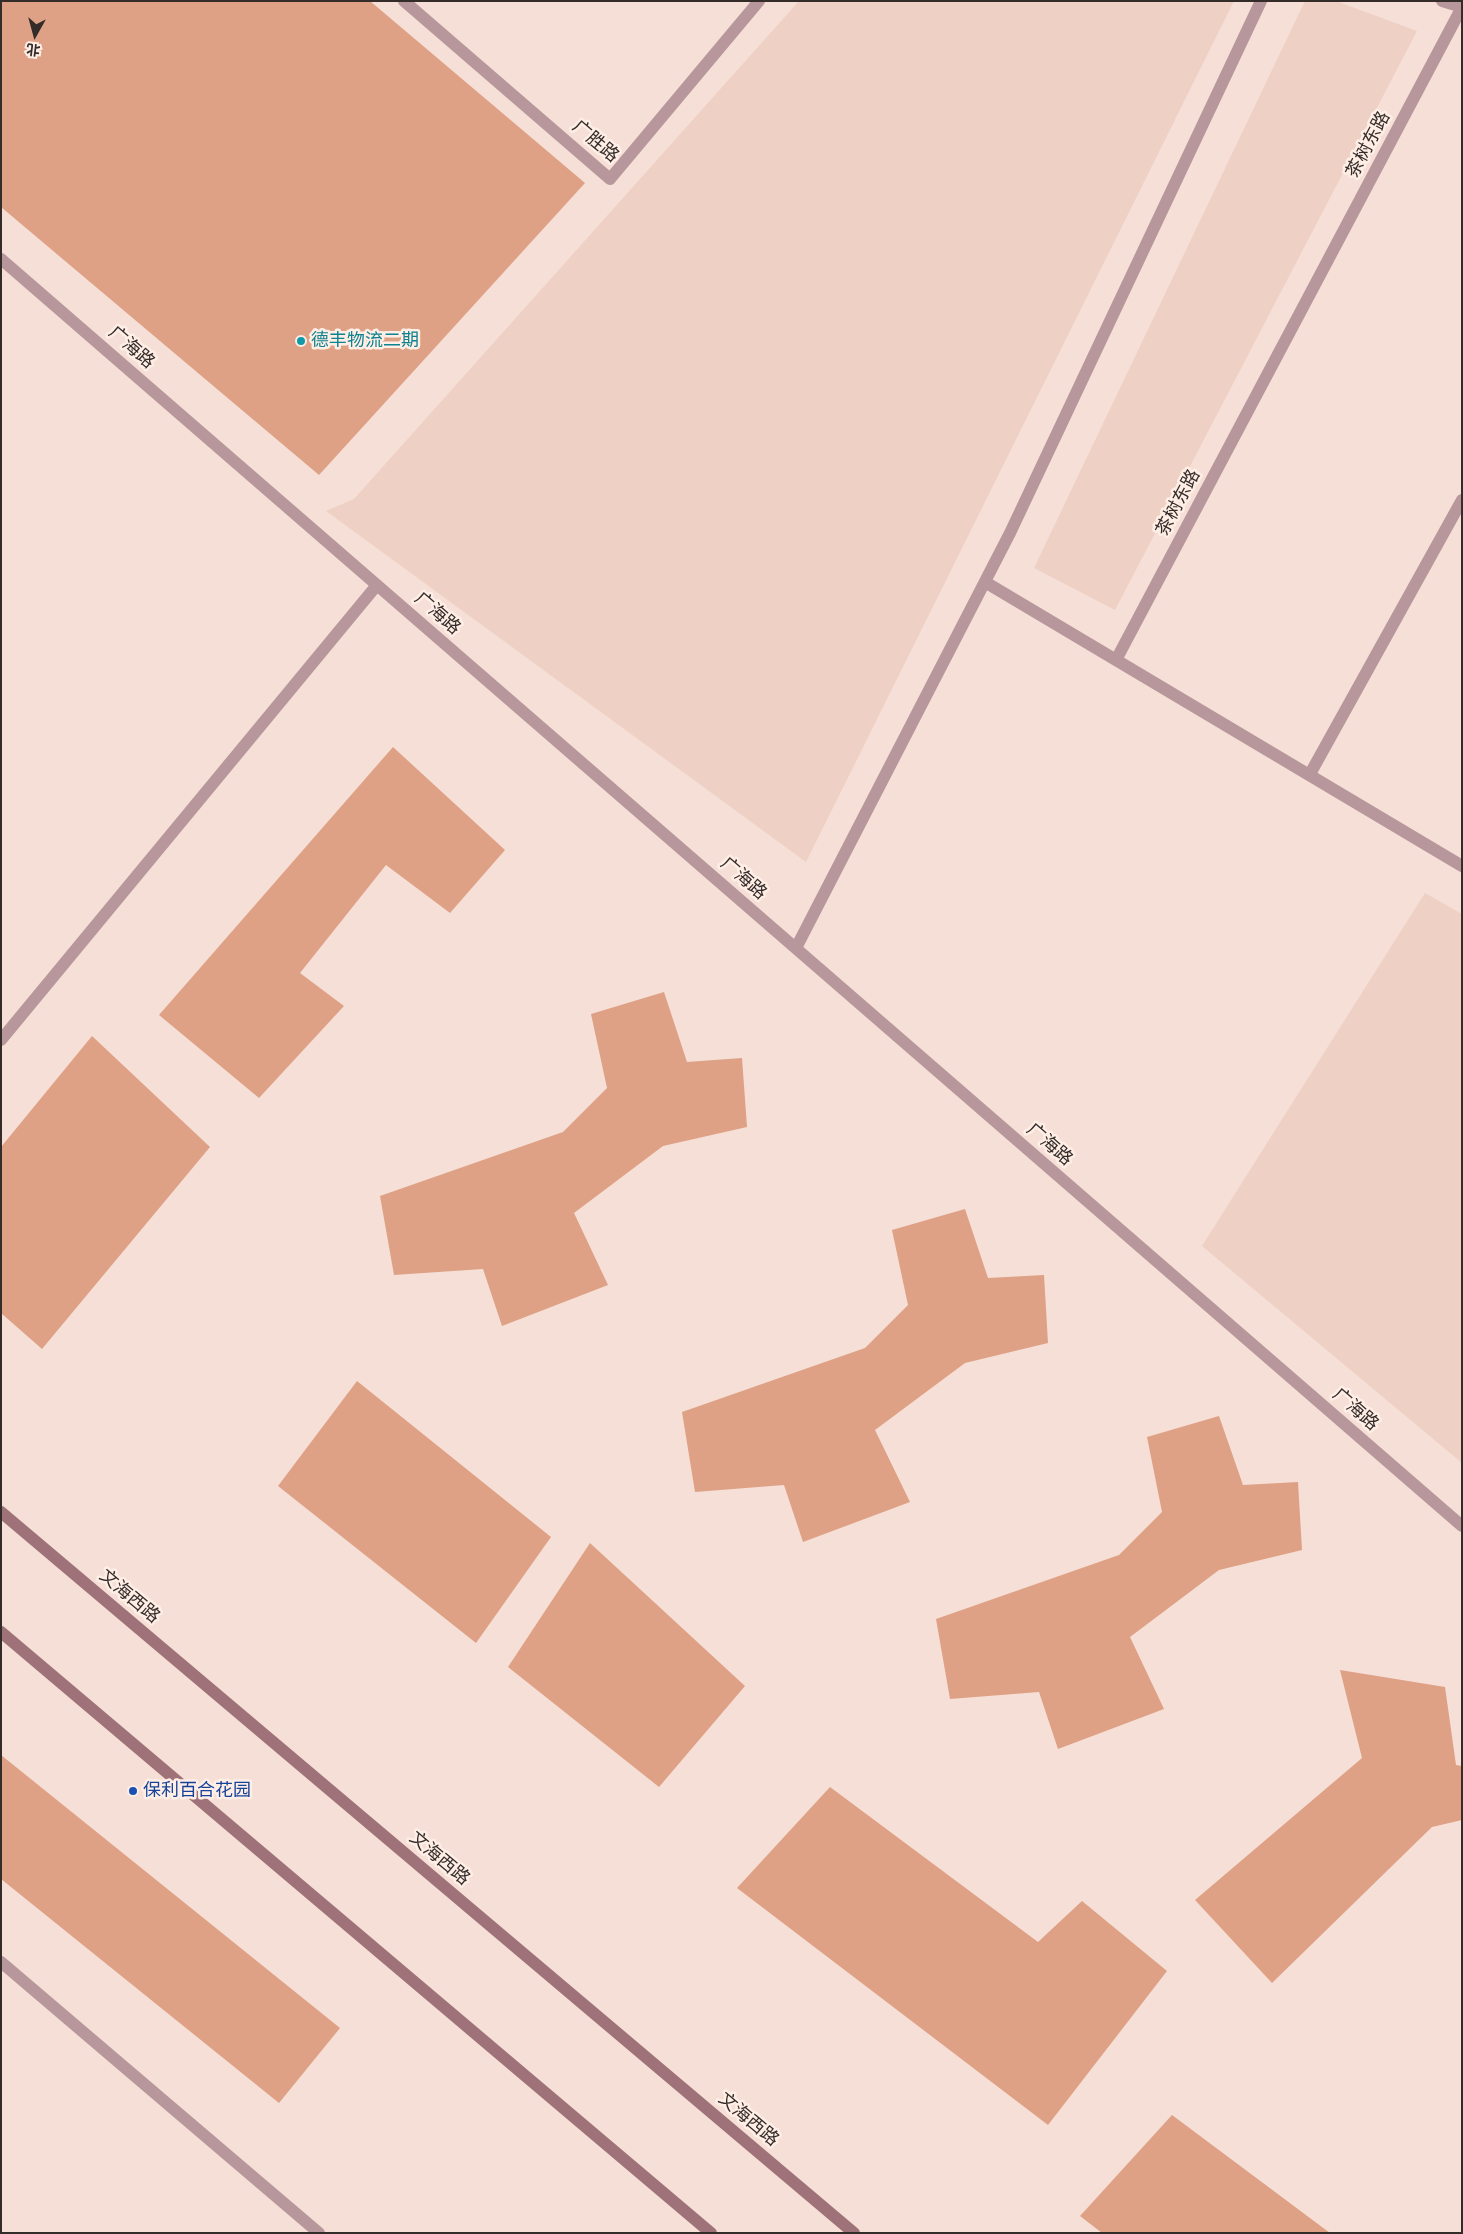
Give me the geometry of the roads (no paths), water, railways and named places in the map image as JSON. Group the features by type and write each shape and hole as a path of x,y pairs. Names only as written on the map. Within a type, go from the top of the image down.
{"main road":[{"name":"文海西路","path":"1,1512 854,2233"},
{"path":"1,1632 711,2233"}],"street":[{"name":"广胜路","path":"404,1 610,179 758,1"},
{"path":"796,948 1010,534 1261,1"},
{"path":"1442,1 1462,7"},
{"name":"茶树东路","path":"1116,660 1462,7"},
{"name":"广海路","path":"1,259 1462,1526"},
{"path":"1310,774 1462,500"},
{"path":"985,582 1462,866"},
{"path":"1,1040 377,585"},
{"path":"1,1962 319,2233"}],"place":[{"name":"德丰物流二期","path":"301,341"},
{"name":"保利百合花园","path":"133,1791"}]}
